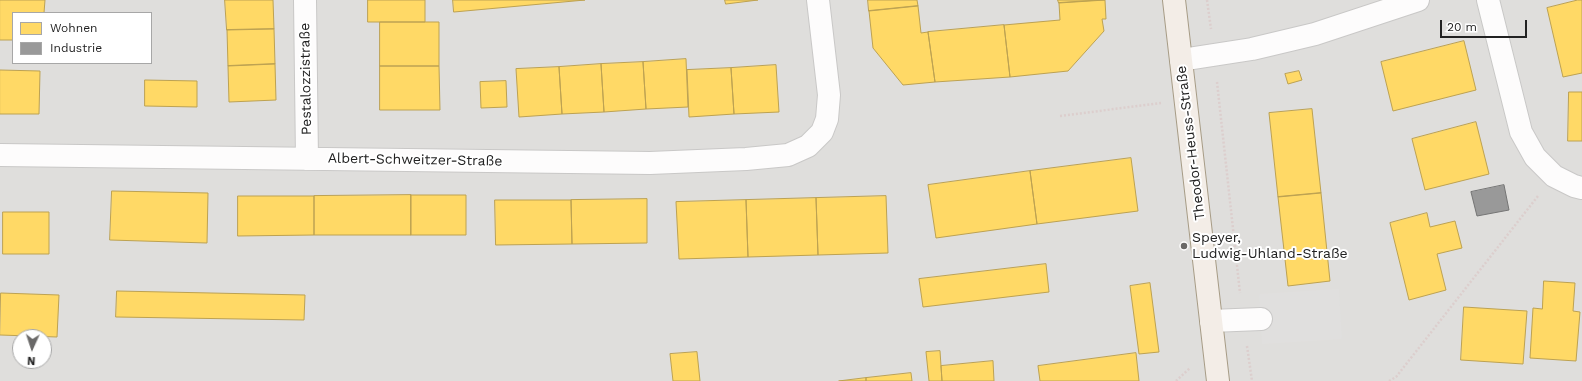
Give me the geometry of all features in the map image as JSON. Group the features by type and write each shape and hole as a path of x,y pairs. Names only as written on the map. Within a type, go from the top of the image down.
{"main road":[{"name":"Theodor-Heuss-Straße","path":"1174,0 1218,381"}],"street":[{"name":"Pestalozzistraße","path":"305,0 307,159"},
{"name":"Albert-Schweitzer-Straße","path":"0,155 650,163 788,155 808,146 822,132 827,119 828,95 818,0"},
{"path":"1181,60 1252,49 1315,34 1418,0"},
{"path":"1488,0 1521,132 1535,157 1554,176 1574,186 1582,188"},
{"path":"1211,321 1252,320"}],"path":[{"path":"1207,0 1252,320 1252,381"},
{"path":"1060,116 1166,103"},
{"path":"1389,381 1396,377 1554,176"},
{"path":"1176,381 1194,363"}],"shaded area":[{"path":"0,0 1582,0 1582,381 0,381"},
{"path":"1339,289 1342,339 1262,344 1259,294"}],"building: Wohnen":[{"path":"0,0 45,0 44,12 12,12 12,40 0,40"},
{"path":"225,0 273,0 274,29 227,30"},
{"path":"368,0 425,0 425,22 368,22"},
{"path":"453,0 585,0 454,12"},
{"path":"725,0 758,0 726,4"},
{"path":"868,0 917,0 918,6 869,11"},
{"path":"1058,0 1105,0 1059,3"},
{"path":"1105,0 1106,19 1102,19 1104,31 1068,71 1010,77 1004,25 1060,20 1059,3"},
{"path":"1582,0 1582,73 1563,77 1547,8"},
{"path":"918,6 921,33 928,32 935,82 903,85 873,48 869,11"},
{"path":"380,22 439,22 439,66 380,66"},
{"path":"1004,25 1010,77 935,82 928,32"},
{"path":"274,29 275,64 228,66 227,30"},
{"path":"1464,41 1476,90 1393,111 1381,62"},
{"path":"686,59 688,107 646,109 643,62"},
{"path":"643,62 646,109 604,112 601,64"},
{"path":"275,64 276,100 229,102 228,66"},
{"path":"601,64 604,112 562,114 559,67"},
{"path":"776,65 779,112 734,114 731,68"},
{"path":"380,66 439,66 440,110 380,110"},
{"path":"559,67 562,114 519,117 516,69"},
{"path":"731,68 734,114 689,117 687,70"},
{"path":"0,70 40,71 39,114 0,114"},
{"path":"1299,71 1302,80 1288,84 1285,74"},
{"path":"145,80 197,81 197,107 145,106"},
{"path":"506,81 507,107 481,108 480,82"},
{"path":"1569,92 1582,92 1582,141 1568,141"},
{"path":"1312,109 1321,193 1278,197 1269,113"},
{"path":"1476,122 1489,174 1425,190 1412,139"},
{"path":"1131,158 1138,211 1037,224 1030,171"},
{"path":"1030,171 1037,224 936,238 928,185"},
{"path":"112,191 208,193 207,243 110,240"},
{"path":"1321,193 1330,281 1288,286 1278,197"},
{"path":"411,195 466,195 466,235 411,235"},
{"path":"411,195 411,235 314,235 314,196"},
{"path":"238,196 314,196 314,235 238,236"},
{"path":"886,196 888,253 818,255 816,198"},
{"path":"816,198 818,255 748,257 746,200"},
{"path":"647,199 647,243 572,244 571,200"},
{"path":"495,200 571,200 572,244 496,245"},
{"path":"746,200 748,257 679,259 676,202"},
{"path":"3,212 49,212 49,254 3,254"},
{"path":"1427,213 1430,227 1455,221 1462,248 1437,254 1446,290 1409,300 1390,223"},
{"path":"1046,264 1049,292 923,307 919,279"},
{"path":"1544,281 1575,283 1573,311 1580,312 1576,361 1530,358 1533,308 1542,309"},
{"path":"1150,283 1159,352 1139,354 1130,286"},
{"path":"117,291 305,295 304,320 116,317"},
{"path":"1,293 59,295 57,337 52,337 52,329 12,329 12,335 0,335"},
{"path":"1464,307 1527,311 1523,364 1461,360"},
{"path":"940,351 942,381 929,381 926,352"},
{"path":"697,352 700,381 673,381 670,354"},
{"path":"1136,353 1139,381 1040,381 1038,366"},
{"path":"993,361 994,381 942,381 941,366"},
{"path":"911,373 912,381 866,381 866,378"},
{"path":"866,378 866,381 839,381"}],"building: Industrie":[{"path":"1504,185 1509,210 1477,216 1471,192"}],"place":[{"name":"Speyer, Ludwig-Uhland-Straße","path":"1184,246"}]}
